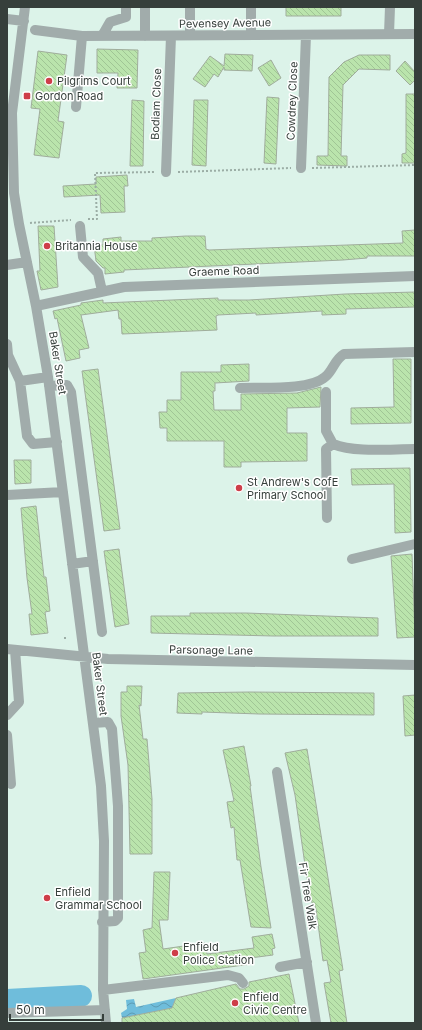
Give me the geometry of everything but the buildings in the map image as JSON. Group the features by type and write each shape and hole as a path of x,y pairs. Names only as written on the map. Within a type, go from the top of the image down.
{"street":[{"name":"Baker Street","path":"25,7 12,113 12,159 19,224 36,306 49,381 101,786 104,841 102,922 103,990 106,1023"},
{"path":"102,36 110,22 126,17 126,7"},
{"path":"145,36 146,7"},
{"path":"190,7 190,35"},
{"path":"251,7 251,35"},
{"path":"389,34 390,7"},
{"path":"7,18 24,21"},
{"name":"Pevensey Avenue","path":"35,30 82,36 415,34"},
{"name":"Cowdrey Close","path":"301,168 306,35"},
{"path":"76,107 82,36"},
{"name":"Bodiam Close","path":"166,172 170,36"},
{"path":"79,222 83,257 98,273 102,291"},
{"path":"7,265 27,262"},
{"name":"Graeme Road","path":"36,306 124,287 415,276"},
{"path":"7,344 8,355 20,381 27,436 30,441 40,445 57,442"},
{"path":"240,388 305,385 318,382 327,376 337,358 344,354 415,352"},
{"path":"20,381 49,381 67,385 71,392 102,632"},
{"path":"326,392 326,431 333,444 341,447 355,448 415,449"},
{"path":"327,518 326,449 333,444"},
{"path":"7,495 63,492"},
{"path":"352,559 415,544"},
{"path":"72,564 93,561"},
{"path":"7,715 19,702 11,650"},
{"name":"Parsonage Lane","path":"11,650 84,657 139,660 415,665"},
{"name":"Baker Street","path":"93,723 108,722 112,729 118,806 118,918 115,921 102,922"},
{"path":"7,734 11,784"},
{"name":"Fir Tree Walk","path":"277,772 316,1023"},
{"path":"104,841 119,841"},
{"path":"280,967 307,962"},
{"path":"103,990 228,975 239,978 243,983"},
{"path":"12,1013 105,1010"},
{"path":"98,1023 105,1010"}],"path":[{"path":"19,224 79,222 97,219 95,173 415,165"}],"water":[{"path":"176,998 172,1008 139,1015 123,1023 121,1013 127,1009 126,1000 134,999 136,1007"}],"waterway":[{"path":"7,1000 81,996"}],"place":[{"name":"Pilgrims Court","path":"49,81"},
{"name":"Gordon Road","path":"27,96"},
{"name":"Britannia House","path":"47,246"},
{"name":"St Andrew's CofE Primary School","path":"239,488"},
{"name":"Enfield Grammar School","path":"47,898"},
{"name":"Enfield Police Station","path":"175,953"},
{"name":"Enfield Civic Centre","path":"235,1003"}]}
